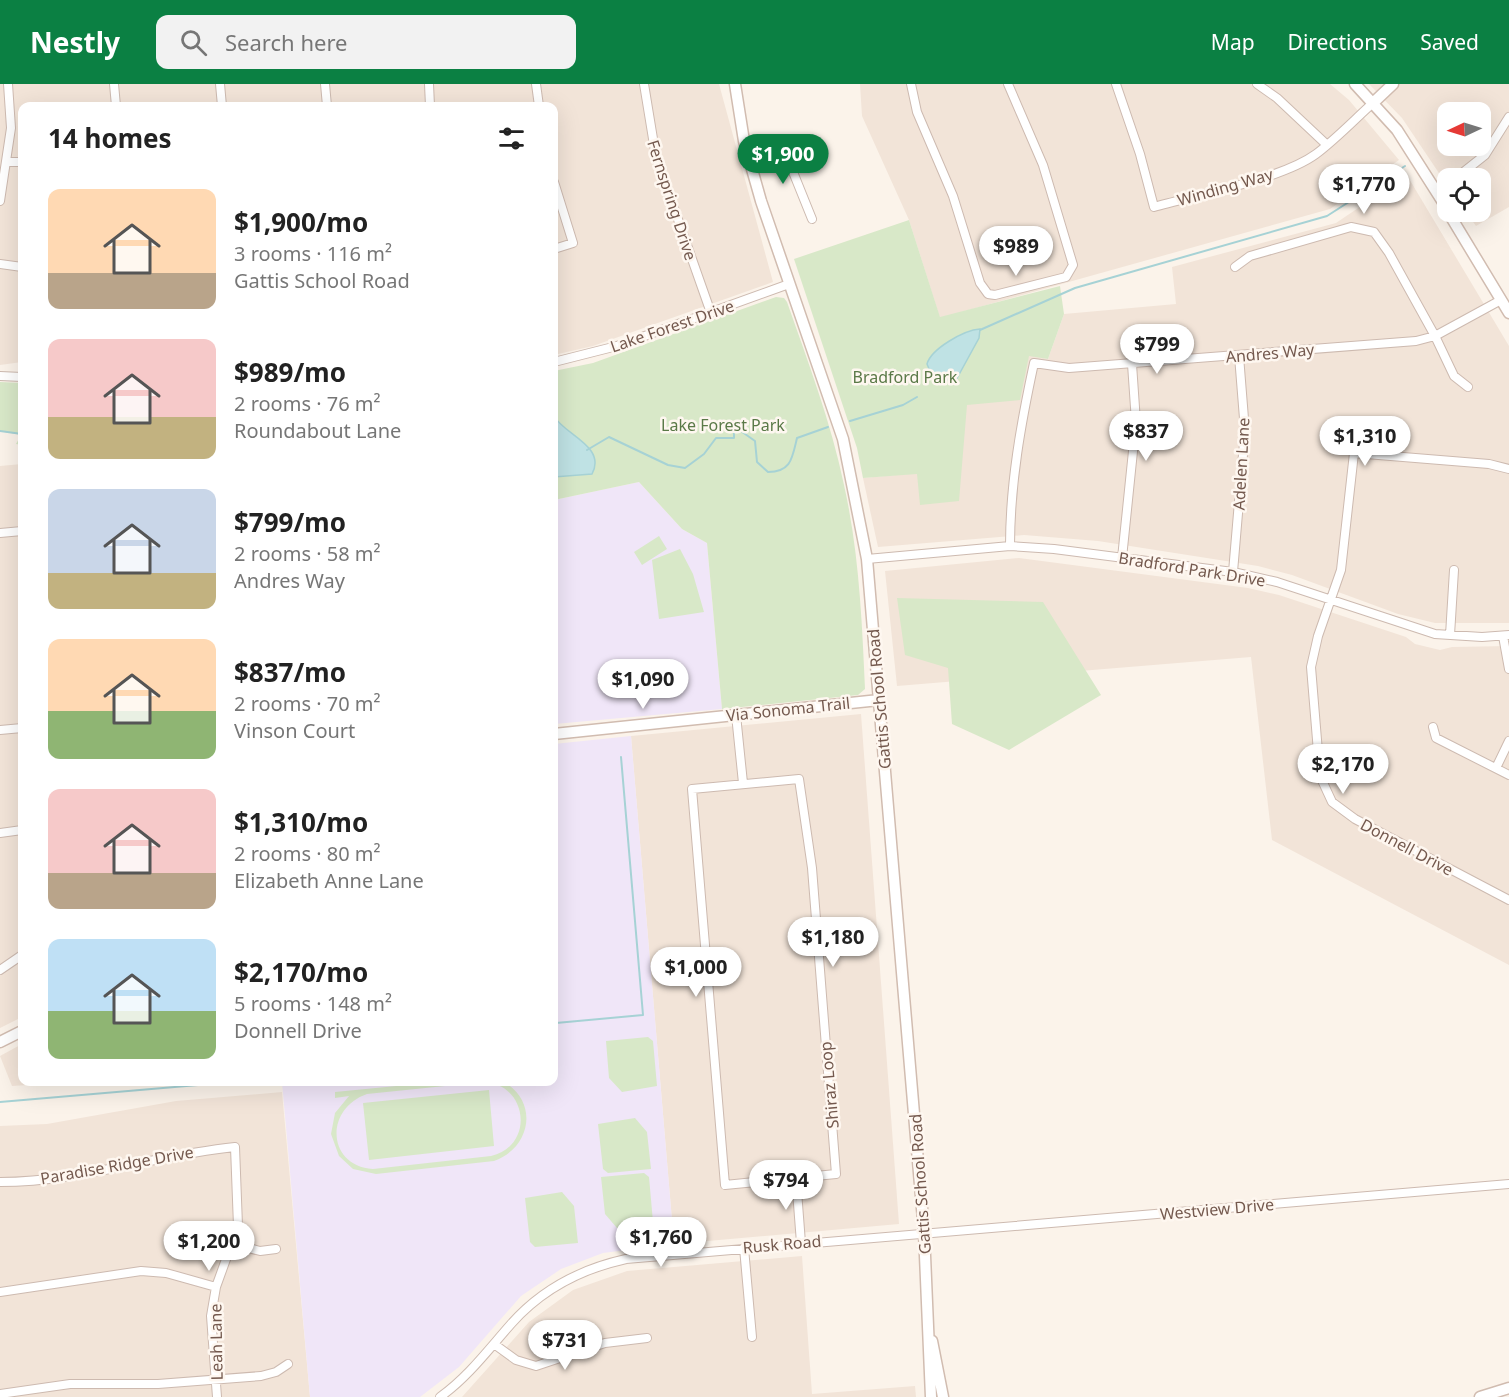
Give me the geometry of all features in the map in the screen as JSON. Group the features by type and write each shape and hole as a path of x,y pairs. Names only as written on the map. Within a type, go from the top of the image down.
{"main road":[{"name":"Gattis School Road","path":"735,84 750,162 789,284 834,410 854,485 867,559 924,1232 930,1333 943,1397"},
{"path":"1355,84 1374,102 1408,146 1436,190"},
{"name":"Winding Way","path":"1374,102 1393,84"},
{"path":"1455,222 1509,313"},
{"name":"Via Sonoma Trail","path":"558,734 879,700"},
{"path":"0,1042 18,1033"},
{"name":"Gattis School Road","path":"930,1333 928,1352 931,1397"},
{"path":"1480,1397 1509,1388"}],"street":[{"path":"0,201 11,128 8,84"},
{"path":"114,84 116,102"},
{"path":"220,84 222,102"},
{"path":"325,84 327,102"},
{"path":"429,84 430,102"},
{"path":"536,84 538,102"},
{"name":"Fernspring Drive","path":"644,84 656,157 711,313"},
{"path":"911,84 916,112 953,196 980,283 988,294 995,295 1066,277 1072,266 1043,165 1008,84"},
{"name":"Winding Way","path":"1116,84 1154,207 1291,168 1315,155 1374,102"},
{"path":"1257,84 1277,98 1327,145"},
{"path":"1468,168 1485,154 1509,117"},
{"path":"750,162 773,157 787,157 812,219"},
{"path":"6,162 18,162"},
{"path":"558,195 573,243 558,248"},
{"path":"1235,267 1250,255 1351,227 1374,232 1435,336 1454,376 1467,387"},
{"path":"0,264 18,266"},
{"name":"Lake Forest Drive","path":"558,361 617,346 789,284"},
{"name":"Andres Way","path":"1010,546 1020,427 1034,363 1069,368 1416,341 1435,336 1501,300"},
{"name":"Adelen Lane","path":"1233,572 1245,431 1239,356"},
{"path":"1122,558 1136,422 1132,364"},
{"path":"0,376 18,376"},
{"name":"Donnell Drive","path":"1509,469 1489,464 1354,453 1341,570 1313,653 1311,667 1320,776 1332,802 1355,819 1509,900"},
{"path":"0,533 18,531"},
{"name":"Bradford Park Drive","path":"867,559 1010,546 1122,558 1233,572 1277,582 1417,630 1450,635 1506,636"},
{"path":"1450,635 1454,570"},
{"path":"1506,636 1509,669"},
{"path":"736,715 743,783"},
{"path":"1433,727 1436,738 1509,775"},
{"path":"0,730 18,728"},
{"path":"1496,768 1509,741"},
{"name":"Shiraz Loop","path":"799,779 809,847 836,1174 725,1185 692,789 743,783 799,779"},
{"path":"0,833 18,831"},
{"path":"0,970 18,958"},
{"name":"Paradise Ridge Drive","path":"0,1182 59,1177 189,1152 234,1147"},
{"name":"Leah Lane","path":"217,1397 211,1317 216,1287 238,1226 234,1147"},
{"path":"796,1178 801,1243"},
{"name":"Westview Drive","path":"924,1232 1509,1184"},
{"name":"Rusk Road","path":"440,1397 469,1372 541,1297 587,1270 626,1259 924,1232"},
{"path":"233,1244 260,1251 276,1249"},
{"path":"744,1248 752,1337"},
{"path":"0,1293 141,1271 166,1273 216,1287"},
{"path":"494,1344 523,1363 541,1366 605,1343 647,1338"},
{"path":"0,1395 70,1384 158,1384 216,1380 270,1374 288,1364"}],"shaded area":[{"path":"0,84 719,84 773,282 593,346 558,354 558,102 18,102 18,363 0,365"},
{"path":"860,84 1330,84 1349,100 1399,160 1330,209 940,318 909,220 862,116"},
{"path":"1369,84 1509,84 1509,207 1491,217 1491,168 1437,168 1437,170 1402,118"},
{"path":"1408,177 1509,346 1509,623 1435,623 1398,614 1292,575 1258,566 1098,541 1024,535 878,547 863,478 918,473 967,405 1030,355 1048,359 1064,314 1176,304 1172,267 1336,223 1398,181"},
{"path":"18,464 18,1019 0,1028 0,466"},
{"path":"639,482 682,529 707,543 722,709 558,724 558,499"},
{"path":"1019,558 1248,588 1279,595 1406,637 1415,644 1440,650 1452,647 1509,646 1509,965 1272,840 1251,657 897,686 885,571"},
{"path":"861,714 899,1224 674,1244 631,736"},
{"path":"631,736 674,1244 603,1253 561,1269 521,1296 459,1367 420,1397 310,1397 282,1086 558,1086 558,744"},
{"path":"18,1046 18,1086 12,1086 0,1056"},
{"path":"282,1092 310,1397 0,1397 0,1126 47,1124 176,1101"},
{"path":"802,1256 812,1394 915,1386 916,1397 462,1397 529,1322 573,1290 627,1271"}],"green space":[{"name":"Bradford Park","path":"909,220 940,317 1060,286 1064,314 1048,359 1029,356 1020,400 967,405 959,501 920,505 917,474 863,478 857,448 794,259"},
{"name":"Lake Forest Park","path":"776,297 784,298 833,438 849,510 861,612 865,689 858,695 722,709 707,543 682,529 639,482 558,499 558,370 593,363"},
{"path":"0,382 18,383 18,434 0,431"},
{"path":"659,536 667,549 642,565 634,552"},
{"path":"680,549 693,574 704,612 659,619 652,560"},
{"path":"897,598 1043,602 1101,695 1009,750 952,724 948,668 905,655"},
{"path":"648,1037 653,1041 657,1086 622,1092 609,1078 606,1041"},
{"path":"396,1086 445,1086 367,1094 353,1101 343,1112 338,1124 337,1136 340,1148 347,1158 358,1166 373,1169 491,1156 505,1150 515,1140 520,1129 520,1116 517,1104 510,1093 500,1086 509,1086 522,1101 526,1112 526,1124 523,1136 516,1146 506,1155 494,1161 376,1174 353,1169 339,1156 331,1134 335,1113 349,1096 335,1098 335,1092"},
{"path":"489,1090 494,1146 369,1160 363,1103"},
{"path":"635,1118 647,1132 651,1169 608,1173 603,1169 598,1124"},
{"path":"644,1173 649,1177 653,1222 617,1228 605,1214 601,1177"},
{"path":"562,1192 574,1206 578,1243 535,1247 530,1242 525,1198"}],"water":[{"path":"980,329 979,338 956,380 942,380 945,379 942,375 938,379 932,376 927,364 935,352 957,337"},
{"path":"558,422 589,448 594,456 595,464 592,474 558,477"}],"waterway":[{"path":"980,330 1075,288 1327,216 1405,166"},
{"path":"850,421 903,405 917,397"},
{"path":"587,450 609,437 668,465 685,468 704,454 716,438 734,438 734,430 738,429 755,441 757,462 768,472 782,470 786,467 794,452 797,438 828,427"},
{"path":"0,431 18,433"},
{"path":"558,1023 643,1015 621,757"},
{"path":"0,1102 186,1086"}]}
